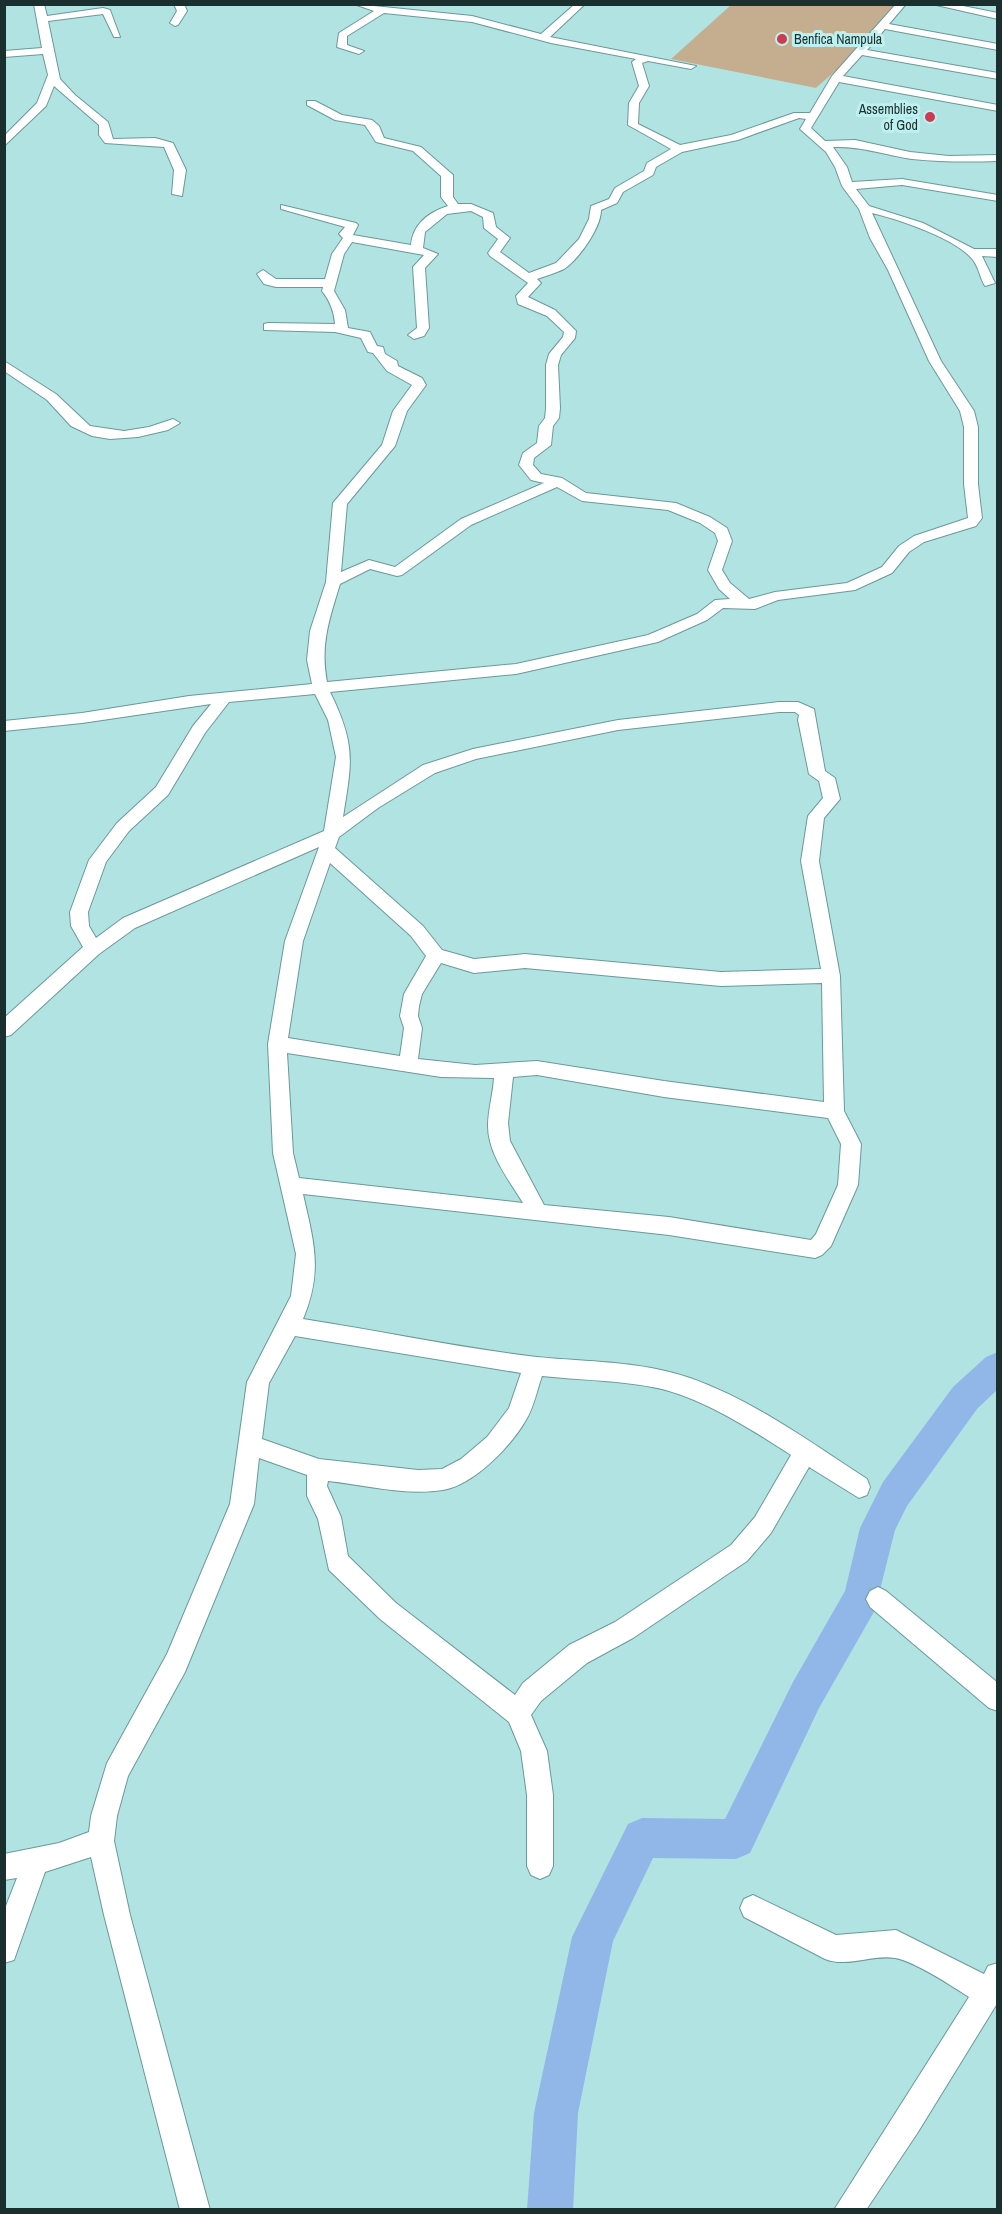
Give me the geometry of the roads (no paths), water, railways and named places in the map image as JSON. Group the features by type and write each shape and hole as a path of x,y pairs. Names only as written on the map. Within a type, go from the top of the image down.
{"street":[{"path":"39,4 44,19 54,76 63,89 104,124 104,135 109,141 128,144 157,142 169,145 180,170 178,194"},
{"path":"175,23 182,11 179,4"},
{"path":"358,4 382,10 472,19 544,37 691,66"},
{"path":"544,37 581,4"},
{"path":"4,726 224,698 516,669 652,639 702,617 720,603 747,604 775,596 850,587 887,570 904,549 919,539 971,523 975,518 967,411 935,361 894,270 876,238 865,209 848,186 841,167 830,150 805,129 828,95 836,78 902,4"},
{"path":"936,4 998,16"},
{"path":"359,51 342,47 342,35 382,10"},
{"path":"44,19 103,11 114,25 117,35"},
{"path":"882,26 998,47"},
{"path":"4,54 49,50"},
{"path":"858,51 998,76"},
{"path":"646,58 637,62 644,86 634,103 633,125 679,149"},
{"path":"4,143 42,104 54,76"},
{"path":"836,78 998,108"},
{"path":"311,103 339,118 368,122 375,128 380,140 386,143 417,149 447,175 447,197 453,206"},
{"path":"527,279 560,266 584,240 595,219 595,208 613,201 619,190 649,173 651,165 679,149 734,138 798,115 812,116"},
{"path":"821,144 855,143 910,155 949,159 998,158"},
{"path":"848,186 902,182 998,198"},
{"path":"417,249 420,231 440,213 453,206 480,210 489,214 490,228 504,238 494,253 535,283 522,297 522,301 550,313 570,331 569,338 555,354 552,365 554,408 552,418 546,426 544,445 528,456 526,465 536,477 557,481 582,497 671,506 713,525 722,531 725,541 715,570 724,586 747,604"},
{"path":"285,207 350,224 352,227 345,234 349,238 417,249 432,254 419,267 423,328 420,333 414,334"},
{"path":"865,209 901,219 971,252 998,254"},
{"path":"195,2210 117,1915 101,1841 104,1816 116,1772 176,1663 242,1504 258,1382 289,1326 302,1296 306,1254 284,1153 277,1044 291,972 294,941 302,912 329,842 344,757 336,720 321,689 315,660 318,631 333,582 340,503 388,446 399,411 419,385 417,381 392,368 392,364 379,355 379,351 372,349 366,335 342,332 335,299 328,291 338,254 349,238"},
{"path":"971,252 982,264 989,283"},
{"path":"263,274 268,281 276,283 329,283"},
{"path":"268,327 342,328"},
{"path":"4,365 59,402 77,425 96,432 131,434 160,430 173,423"},
{"path":"333,582 369,564 398,572 452,531 505,502 535,494 557,481"},
{"path":"93,949 80,926 80,912 98,860 123,827 162,791 199,730 224,698"},
{"path":"4,1029 93,949 129,923 329,842 372,804 429,769 472,754 618,725 779,707 798,707 808,713 806,720 817,774 827,778 832,799 816,816 810,861 831,976 834,1111 851,1144 848,1185 824,1240 815,1249 669,1226 292,1185"},
{"path":"329,842 417,931 436,955 474,966 525,961 721,979 831,976"},
{"path":"408,1065 413,1028 409,1016 413,994 436,955"},
{"path":"277,1044 441,1070 537,1068 664,1089 834,1111"},
{"path":"503,1070 504,1095 498,1126 500,1143 538,1213"},
{"path":"289,1326 535,1366 652,1377 687,1387 765,1426 806,1450 859,1487"},
{"path":"251,1445 282,1458 319,1469 418,1481 445,1479 469,1466 495,1444 518,1413 535,1366"},
{"path":"518,1713 532,1692 578,1654 624,1630 739,1553 763,1525 806,1450"},
{"path":"319,1469 316,1486 329,1517 337,1562 388,1611 518,1713 534,1751 540,1795 540,1866"},
{"path":"878,1599 998,1699"},
{"path":"4,1867 59,1856 101,1841"},
{"path":"4,1950 36,1861"},
{"path":"753,1908 835,1949 896,1944 955,1972 992,1984 908,2122 849,2210"}],"waterway":[{"path":"550,2210 556,2113 593,1937 642,1838 736,1839 806,1695 862,1597 878,1528 895,1494 965,1398 998,1367"}],"place":[{"name":"Benfica Nampula","path":"782,39"},
{"name":"Assemblies of God","path":"930,117"}]}
